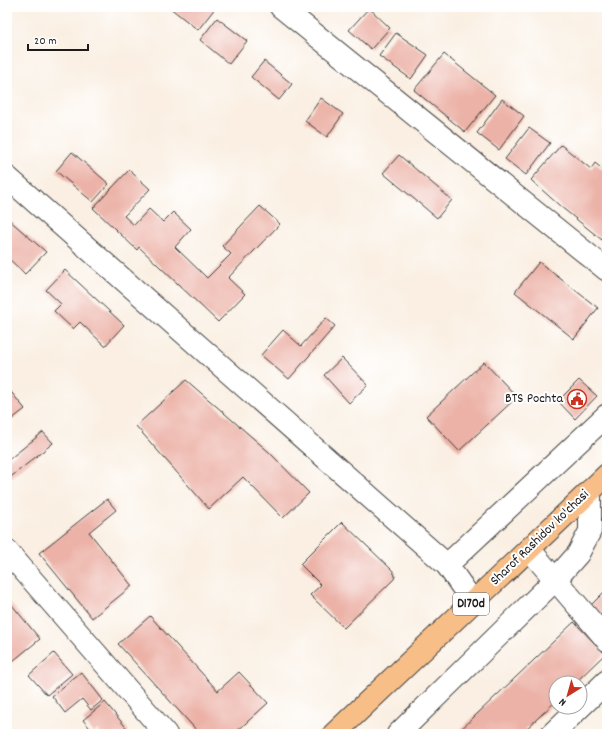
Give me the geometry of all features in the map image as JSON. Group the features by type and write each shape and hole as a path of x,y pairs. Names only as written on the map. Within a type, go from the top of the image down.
{"main road":[{"name":"Sharof Rashidov ko'chasi","path":"334,734 607,475"}],"street":[{"path":"282,7 607,270"},
{"path":"7,177 447,565 473,602"},
{"path":"447,565 607,416"},
{"path":"398,734 555,580 578,554 590,531 590,491"},
{"path":"529,549 607,640"},
{"path":"10,559 166,734"},
{"path":"552,734 607,681"}],"building":[{"path":"169,7 216,7 198,30"},
{"path":"369,8 390,28 371,49 349,30"},
{"path":"217,18 247,41 229,64 200,40"},
{"path":"396,33 428,55 411,79 379,56"},
{"path":"444,54 495,95 465,132 414,90"},
{"path":"264,61 292,84 279,100 251,77"},
{"path":"321,98 343,114 327,137 305,121"},
{"path":"502,99 524,116 499,150 477,133"},
{"path":"529,128 550,143 526,175 505,159"},
{"path":"561,145 591,169 595,163 607,173 607,244 560,206 531,180"},
{"path":"72,152 109,184 93,202 56,171"},
{"path":"399,155 452,200 437,218 383,173"},
{"path":"129,170 150,189 124,216 134,225 149,209 163,222 173,212 191,229 175,247 207,278 231,254 222,246 260,206 280,224 228,278 245,294 218,322 139,247 137,250 93,208"},
{"path":"7,218 46,252 25,274 7,257"},
{"path":"539,262 598,308 574,339 515,292"},
{"path":"65,270 124,325 105,346 80,322 73,329 54,311 61,304 46,290"},
{"path":"326,318 335,326 289,379 261,355 283,330 301,346"},
{"path":"342,358 368,385 349,403 324,375"},
{"path":"484,362 517,397 459,451 426,416"},
{"path":"186,380 269,452 309,493 283,518 243,477 209,509 136,426"},
{"name":"BTS Pochta","path":"579,380 597,396 575,419 558,401"},
{"path":"7,387 25,409 7,423"},
{"path":"43,432 53,443 7,480 7,461"},
{"path":"107,499 116,510 89,532 132,586 92,618 39,553"},
{"path":"342,522 393,571 395,576 394,579 344,628 310,595 321,585 300,564"},
{"path":"607,589 607,622 591,605"},
{"path":"7,599 40,639 8,665 7,664"},
{"path":"150,616 218,691 239,672 268,703 234,734 200,734 118,644"},
{"path":"574,622 605,654 583,675 548,675 548,709 521,734 456,734"},
{"path":"54,653 72,674 47,695 29,675"},
{"path":"81,672 103,700 91,710 82,699 65,713 52,696"},
{"path":"105,702 129,731 126,734 101,734 97,730 94,733 83,720"}],"place":[{"name":"BTS Pochta","path":"577,399"}]}
